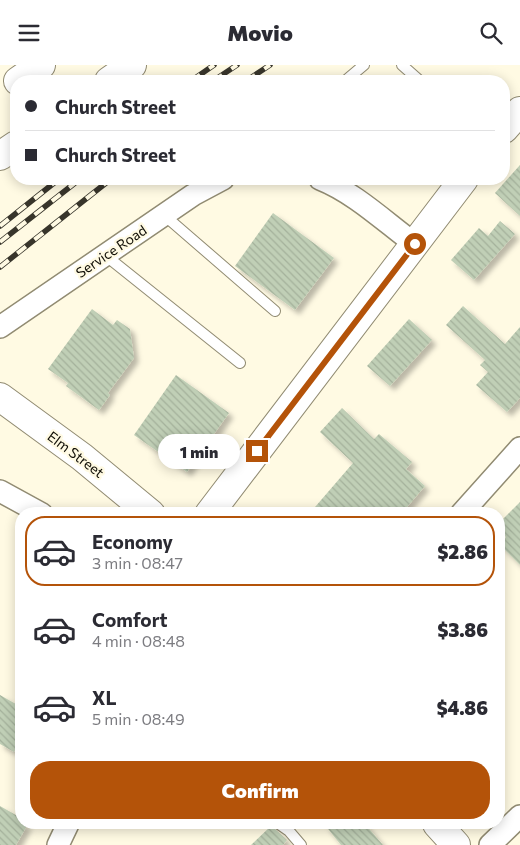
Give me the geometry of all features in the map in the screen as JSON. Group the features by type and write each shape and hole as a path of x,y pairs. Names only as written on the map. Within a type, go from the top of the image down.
{"main road":[{"path":"27,75 41,65"},
{"path":"118,75 132,65"},
{"path":"510,122 520,111"},
{"path":"214,507 459,185"},
{"name":"Elm Street","path":"0,397 97,469 142,507"},
{"path":"442,829 456,845"}],"street":[{"name":"Service Road","path":"0,327 193,195 212,185"},
{"path":"333,185 353,197 415,244"},
{"path":"467,507 520,448"},
{"path":"0,491 29,507"},
{"path":"490,845 520,816"},
{"path":"58,845 66,829"}],"lane":[{"path":"352,75 364,65"},
{"path":"402,65 413,75"},
{"path":"164,215 275,311"},
{"path":"105,255 240,363"},
{"path":"286,829 302,845"}],"building":[{"path":"520,165 520,216 495,193 502,185 510,185 510,176"},
{"path":"273,213 334,258 295,310 235,266"},
{"path":"500,221 515,234 474,280 451,260 479,228 488,236"},
{"path":"463,306 505,344 520,327 520,398 507,412 476,385 488,372 480,365 485,360 446,325"},
{"path":"92,309 113,325 117,320 130,329 134,358 108,393 110,395 99,410 66,386 68,383 48,369"},
{"path":"409,319 432,340 390,386 367,366"},
{"path":"176,375 229,413 187,472 134,435"},
{"path":"342,408 374,439 379,434 412,462 406,469 425,486 407,507 315,507 353,463 320,432"},
{"path":"520,502 520,565 505,550 505,517"},
{"path":"0,695 15,704 15,750 14,752 0,744"},
{"path":"0,806 15,815 15,829 25,829 16,845 0,845"},
{"path":"268,829 275,829 287,840 283,845 251,845"},
{"path":"328,829 369,829 383,845 341,845"}],"railway":[{"path":"200,75 214,65"},
{"path":"222,75 237,65"},
{"path":"255,75 270,65"},
{"path":"0,226 51,185"},
{"path":"0,242 72,185"},
{"path":"0,267 103,185"}],"route":[{"path":"257,451 415,244"}]}
